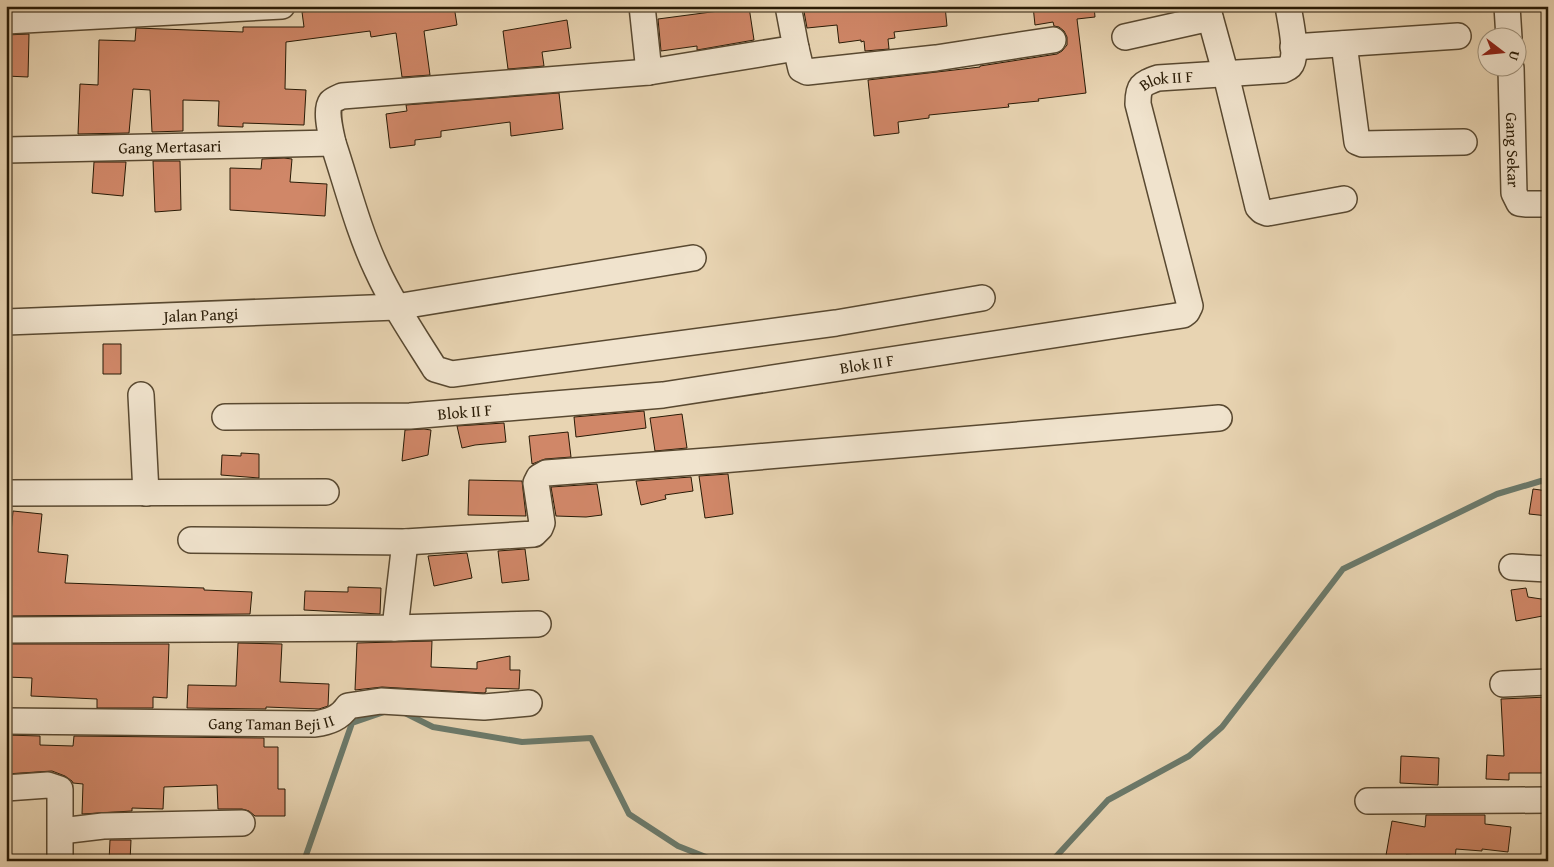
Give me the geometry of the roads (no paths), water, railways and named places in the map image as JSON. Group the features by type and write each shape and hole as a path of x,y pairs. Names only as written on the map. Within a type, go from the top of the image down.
{"street":[{"path":"6,21 282,6"},
{"path":"642,6 649,72"},
{"path":"788,6 800,69 807,72 936,58 1054,40"},
{"path":"1226,74 1283,70 1290,66 1293,58 1293,47 1288,6"},
{"path":"1507,6 1508,28"},
{"path":"1125,37 1209,12 1258,207 1262,211 1267,212 1344,199"},
{"path":"1293,47 1458,36"},
{"path":"1344,44 1357,142 1362,144 1464,142"},
{"path":"796,48 649,72 342,96 335,99 329,106 330,128 362,234 376,269 396,307 435,369 452,374 836,323 982,298"},
{"name":"Blok II F","path":"225,417 410,416 663,395 1183,315 1190,306 1138,104 1138,92 1141,85 1158,78 1226,74"},
{"name":"Gang Sekar","path":"1511,78 1514,193 1519,202 1523,204 1548,204"},
{"name":"Gang Mertasari","path":"6,150 334,143"},
{"name":"Jalan Pangi","path":"6,322 396,307 693,258"},
{"path":"141,395 146,492"},
{"path":"191,540 405,542 534,534 542,523 536,483 539,477 546,473 1220,418"},
{"path":"6,492 326,492"},
{"path":"395,628 405,542"},
{"path":"1512,567 1548,569"},
{"path":"6,630 395,628 538,624"},
{"path":"1503,684 1548,682"},
{"name":"Gang Taman Beji II","path":"6,721 315,724 337,718 344,713 348,706 381,701 484,707 529,703"},
{"path":"6,788 48,785 60,789 60,861"},
{"path":"1368,801 1548,800"},
{"path":"61,831 103,826 242,823"}],"waterway":[{"path":"1052,861 1108,800 1189,756 1222,727 1343,569 1497,494 1541,481 1548,482"},
{"path":"304,861 352,723 387,711"},
{"path":"403,712 433,727 522,742 591,738 629,814 678,846 716,861"}]}
